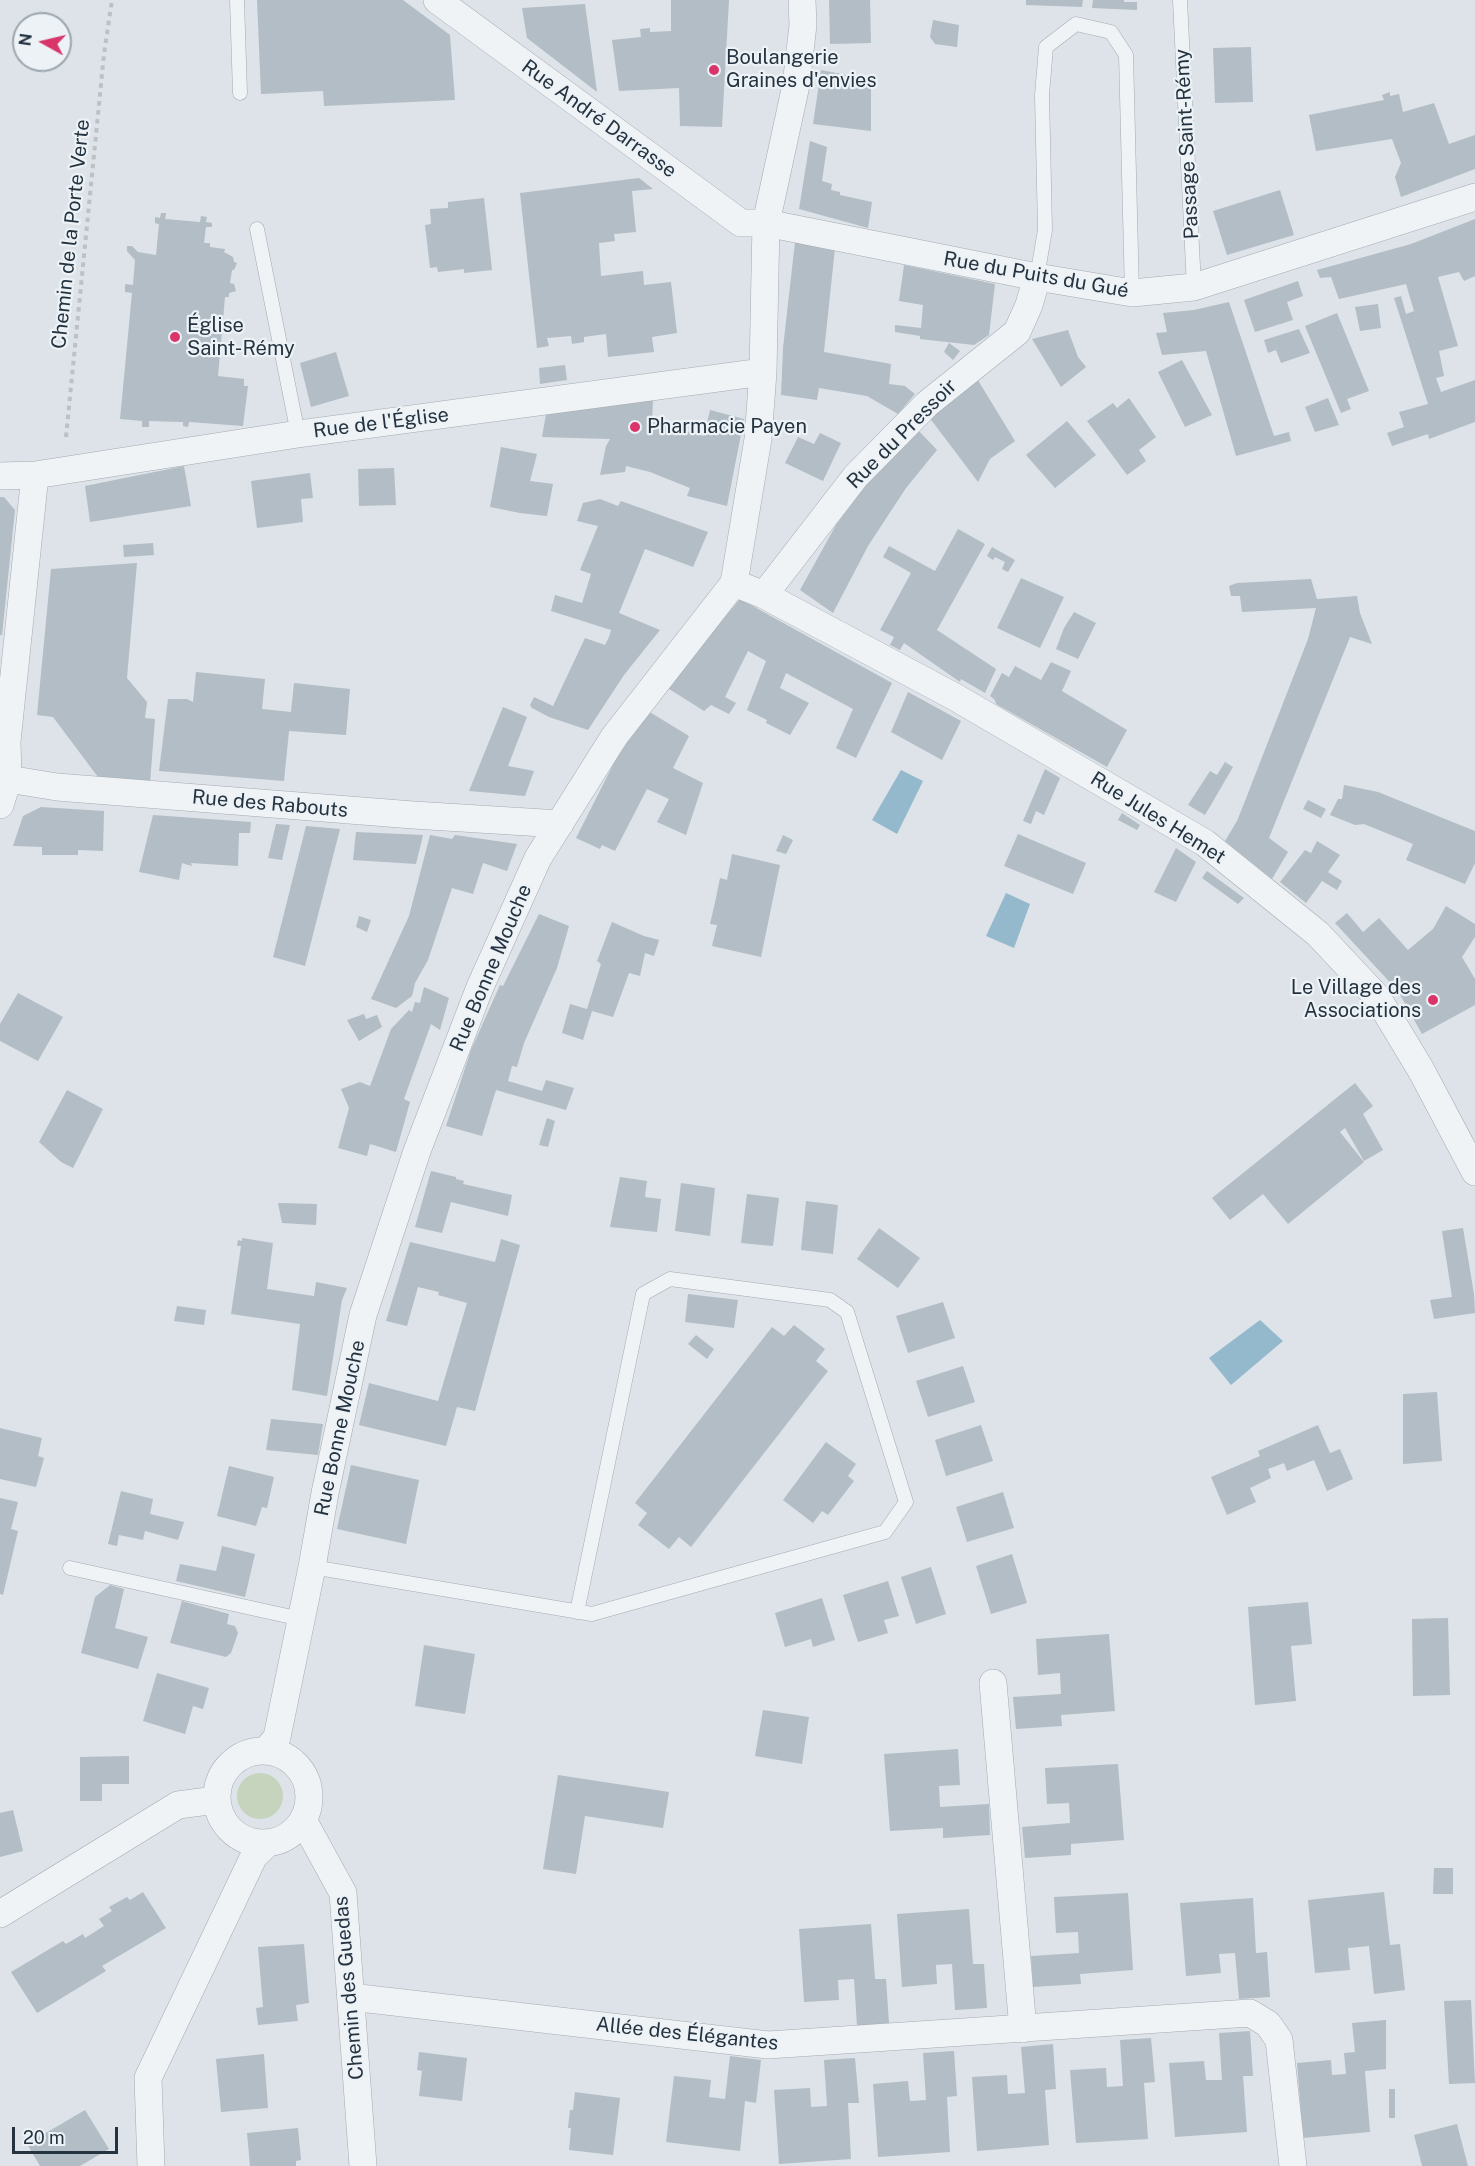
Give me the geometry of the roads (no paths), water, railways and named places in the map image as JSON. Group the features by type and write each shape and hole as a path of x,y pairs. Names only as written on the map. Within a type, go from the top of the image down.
{"street":[{"name":"Rue André Darrasse","path":"437,0 741,223 766,223"},
{"name":"Rue Bonne Mouche","path":"266,1751 277,1737 363,1315 417,1151 480,987 538,858 614,737 734,583 758,439 763,372 766,223 796,85 803,25 802,0"},
{"name":"Rue du Puits du Gué","path":"766,223 1037,277 1132,293 1164,292 1194,287 1475,197"},
{"name":"Rue du Pressoir","path":"764,595 856,476 927,404 1017,332 1029,305 1037,277"},
{"name":"Rue de l'Église","path":"0,476 35,475 298,434 763,372"},
{"path":"0,805 8,779 7,741 35,475"},
{"name":"Rue Jules Hemet","path":"734,583 764,595 955,697 1205,843 1318,933 1377,997 1421,1070 1475,1172"},
{"name":"Rue des Rabouts","path":"8,779 57,787 413,815 560,824"},
{"path":"993,1683 1023,2029"},
{"path":"266,1751 281,1755 294,1763 303,1775 308,1790 308,1805 303,1820 294,1831 282,1839 268,1843 253,1842 239,1837 228,1828 220,1815 216,1800 218,1785 225,1770 236,1759 251,1753 266,1751"},
{"path":"0,1914 178,1805 216,1800"},
{"name":"Chemin des Guedas","path":"303,1820 343,1893 363,2166"},
{"path":"151,2166 148,2078 254,1856 268,1843"},
{"name":"Allée des Élégantes","path":"351,1997 768,2045 1250,2013 1268,2024 1279,2040 1293,2166"}],"lane":[{"path":"237,0 240,93"},
{"name":"Passage Saint-Rémy","path":"1179,0 1194,287"},
{"path":"1037,277 1046,230 1042,95 1046,47 1076,24 1111,32 1126,55 1132,293"},
{"path":"257,229 298,434"},
{"path":"312,1568 578,1612 592,1614 885,1532 906,1502 847,1312 830,1300 670,1279 642,1294 578,1612"},
{"path":"70,1568 301,1619"}],"water":[{"path":"901,770 923,781 897,834 872,820"},
{"path":"1006,893 1030,904 1014,948 986,936"},
{"path":"1260,1320 1283,1341 1231,1385 1209,1358"}],"place":[{"name":"Boulangerie Graines d'envies","path":"714,70"},
{"name":"Église Saint-Rémy","path":"175,337"},
{"name":"Pharmacie Payen","path":"635,427"},
{"name":"Le Village des Associations","path":"1433,1000"}]}
